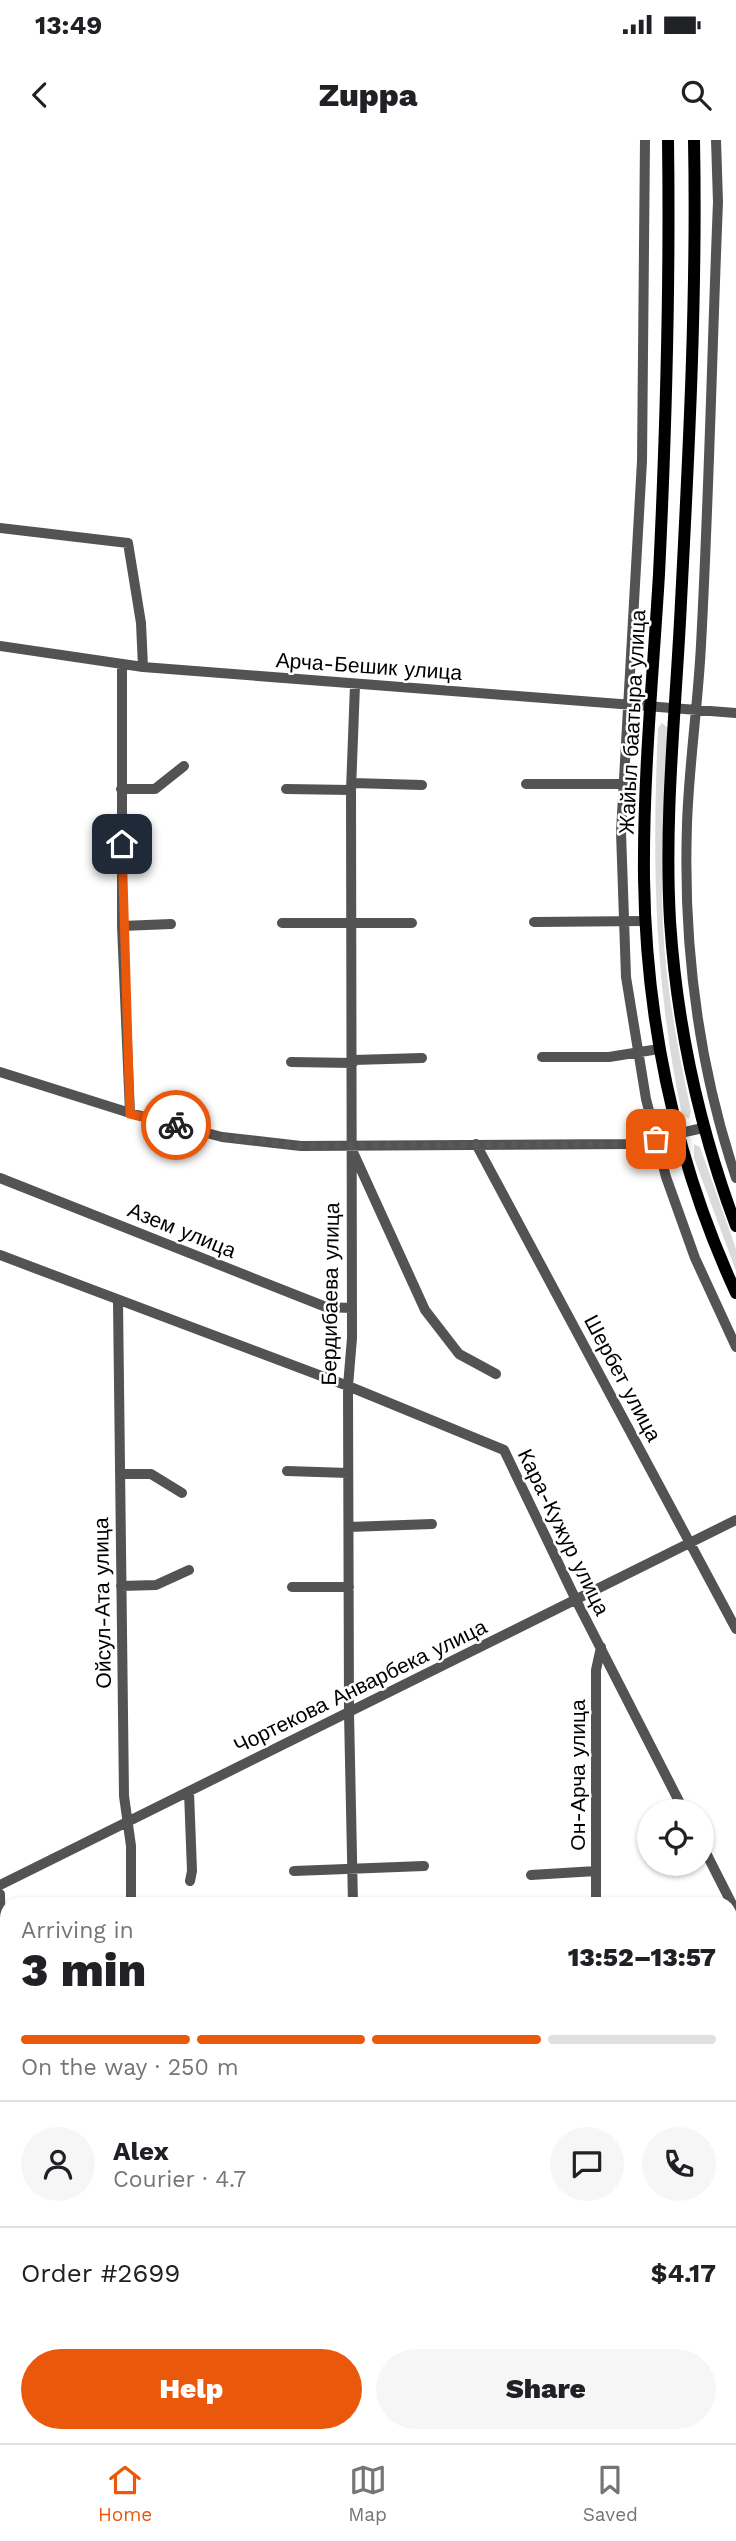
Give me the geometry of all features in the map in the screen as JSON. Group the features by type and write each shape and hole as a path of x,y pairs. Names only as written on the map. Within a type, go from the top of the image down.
{"main road":[{"name":"Жайыл баатыра улица","path":"668,140 664,435 645,834 645,921 659,1049 678,1134 696,1196 736,1293"},
{"name":"Жайыл баатыра улица","path":"694,140 689,436 669,836 670,920 680,1014 703,1128 736,1226"}],"street":[{"path":"645,140 642,461 624,784 622,922 637,1053 656,1139 686,1234 736,1347"},
{"path":"716,140 718,202 697,710 687,826 688,936 698,1022 710,1084 736,1180 721,1187"},
{"path":"0,528 128,543 141,623 143,667"},
{"name":"Арча-Бешик улица","path":"0,647 143,667 736,713"},
{"path":"122,664 122,926 130,1114"},
{"name":"Бердибаева улица","path":"353,1897 348,1386 353,1062 351,787 355,685"},
{"path":"121,789 155,789 184,766"},
{"path":"526,784 624,784"},
{"path":"286,789 422,785"},
{"path":"534,922 645,921"},
{"path":"282,923 412,923"},
{"path":"122,926 171,924"},
{"path":"542,1057 609,1057 659,1049"},
{"path":"291,1062 422,1058"},
{"path":"0,1072 130,1114 222,1137 301,1146 630,1144 703,1128"},
{"name":"Шербет улица","path":"476,1144 736,1629"},
{"path":"351,1145 425,1310 459,1354 496,1374"},
{"name":"Азем улица","path":"0,1178 326,1307 351,1308"},
{"name":"Кара-Кужур улица","path":"0,1255 348,1386 504,1450 576,1600 678,1799"},
{"name":"Ойсул-Ата улица","path":"118,1301 124,1796 128,1822 131,1897"},
{"path":"288,1471 348,1473"},
{"path":"120,1474 150,1474 181,1493"},
{"name":"Чортекова Анварбека улица","path":"0,1885 736,1520"},
{"path":"349,1527 432,1524"},
{"path":"121,1586 156,1585 188,1570"},
{"path":"292,1587 348,1587"},
{"name":"Он-Арча улица","path":"596,1897 596,1670 601,1647"},
{"path":"189,1792 190,1881"},
{"path":"294,1871 424,1866"},
{"path":"714,1869 728,1897"},
{"path":"531,1875 596,1871"}],"shaded area":[{"path":"662,723 668,728 662,852 665,950 673,1019 691,1111 689,1119 682,1115 673,1065 657,922 656,778 658,728"},
{"path":"694,1144 700,1147 736,1249 736,1271 694,1158"}],"way so far":[{"path":"176,1125 222,1137 301,1146 630,1144 656,1139"}],"route":[{"path":"122,844 122,926 130,1114 176,1125"}]}
